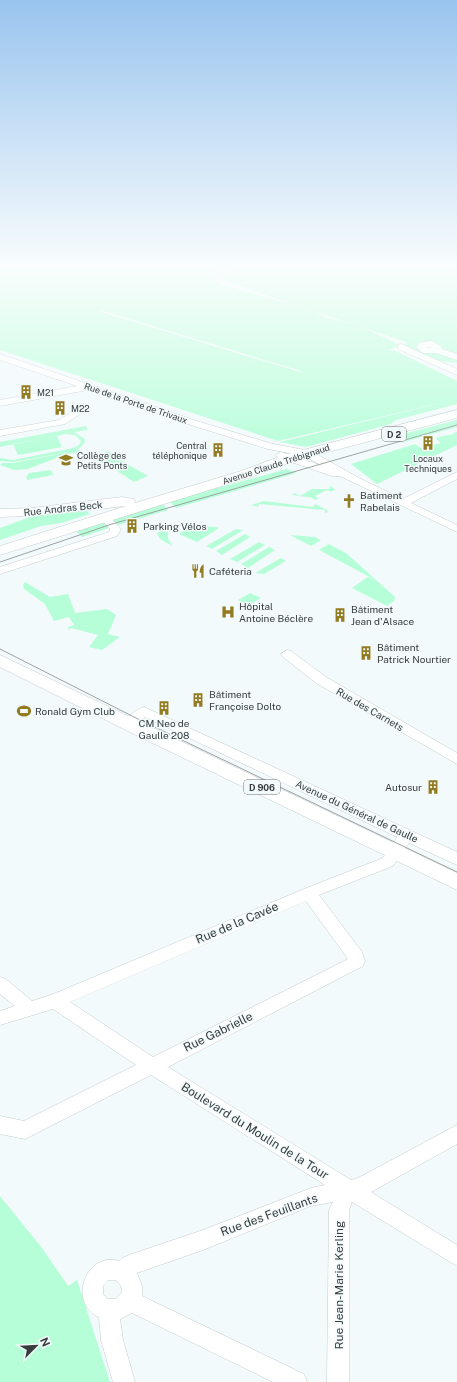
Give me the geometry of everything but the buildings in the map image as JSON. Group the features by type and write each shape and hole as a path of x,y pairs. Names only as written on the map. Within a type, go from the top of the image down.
{"main road":[{"name":"Avenue Claude Trébignaud","path":"142,505 246,474 309,460 457,414"},
{"name":"D 2","path":"309,460 457,418"},
{"name":"Rue Andras Beck","path":"0,513 32,512 126,501 142,505"},
{"name":"D 2","path":"0,551 104,516 142,505"},
{"name":"Avenue du Général de Gaulle","path":"0,660 129,724 317,813 395,853 457,882"}],"street":[{"path":"401,347 457,372"},
{"path":"436,350 457,357"},
{"name":"Rue de la Porte de Trivaux","path":"0,357 197,424 309,460 357,481 457,529"},
{"path":"0,403 90,387"},
{"path":"0,433 62,422 80,410"},
{"name":"Rue de la Porte de Trivaux","path":"272,447 276,452 309,460"},
{"path":"403,503 457,475"},
{"path":"0,572 113,534 116,529 104,516"},
{"name":"Rue des Carnets","path":"287,654 321,680 457,759"},
{"name":"Avenue du Général de Gaulle","path":"129,724 144,711 407,834 457,859"},
{"name":"Rue de la Cavée","path":"0,1018 55,1000 309,893 388,862 407,834"},
{"name":"Rue Gabrielle","path":"0,1125 25,1130 350,966 357,961 309,893"},
{"path":"0,984 29,1008"},
{"name":"Boulevard du Moulin de la Tour","path":"55,1000 178,1083 457,1256"},
{"name":"Rue des Feuillants","path":"124,1272 129,1265 203,1240 311,1197 361,1187 457,1134"},
{"name":"Rue Jean-Marie Kerling","path":"338,1382 339,1210 348,1189"},
{"path":"114,1269 124,1272 130,1280 132,1286 128,1300 121,1308 109,1311 100,1308 94,1300 92,1290 94,1282 107,1270 114,1269"},
{"path":"128,1300 296,1382"},
{"path":"109,1311 112,1340 124,1382"}],"green space":[{"path":"0,329 159,329 307,374 164,329 366,329 400,345 389,350 396,351 457,381 457,399 278,441 0,350"},
{"path":"367,329 457,329 457,363 439,361 404,345 406,342"},
{"path":"457,399 457,404 396,420 391,424 306,447 280,442"},
{"path":"457,420 457,427 404,442 395,436"},
{"path":"86,426 88,430 74,432 85,439 84,444 77,450 81,450 82,452 67,454 28,469 14,470 0,465 2,463 13,463 75,451 13,462 0,461 0,458 13,460 73,448 79,445 81,441 75,435 66,434 0,447 0,442"},
{"path":"457,432 457,445 377,484 351,464 415,444 421,448 441,443 436,439 438,437"},
{"path":"57,436 62,447 18,455 13,444"},
{"path":"107,451 126,463 112,469 93,457"},
{"path":"127,464 148,476 134,482 114,469"},
{"path":"287,469 296,473 176,508 169,501"},
{"path":"51,470 53,475 27,480 26,477 29,473"},
{"path":"330,486 335,489 331,492 327,490 315,496 319,499 314,500 314,498 292,495 295,493 300,496 312,489 330,489"},
{"path":"264,501 313,507 315,504 327,510 328,512 325,513 325,510 259,504 258,507 251,505"},
{"path":"162,503 168,510 118,525 112,519"},
{"path":"87,511 90,514 61,523 41,526 0,540 0,528 33,516"},
{"path":"104,521 109,528 82,537 75,530"},
{"path":"171,525 179,525 168,532 168,538 172,546 160,539 157,534 162,528"},
{"path":"194,526 219,528 197,542 179,534"},
{"path":"236,529 243,530 212,549 206,546"},
{"path":"245,534 250,537 222,555 216,551"},
{"path":"290,535 315,537 321,540 311,546"},
{"path":"259,542 265,545 237,562 230,559"},
{"path":"329,544 346,553 395,597 394,601 387,606 352,588 368,577 377,581 319,550"},
{"path":"269,547 275,550 248,568 241,564"},
{"path":"281,558 286,561 264,574 255,573"},
{"path":"25,582 50,597 68,594 75,613 107,609 116,615 108,634 120,637 102,650 89,647 98,635 71,628 69,630 68,627 74,625 69,617 54,621 45,604 24,589 23,585"},
{"path":"250,593 261,598 248,606 238,600"},
{"path":"0,1196 42,1248 68,1286 77,1280 110,1382 0,1382"}],"tram line":[{"path":"0,562 112,524 457,425"},
{"path":"0,649 136,718 457,872"}],"place":[{"name":"M21","path":"26,392"},
{"name":"M22","path":"60,408"},
{"name":"Locaux Techniques","path":"428,443"},
{"name":"Central téléphonique","path":"218,450"},
{"name":"Collège des Petits Ponts","path":"66,460"},
{"name":"Batiment Rabelais","path":"349,501"},
{"name":"Parking Vélos","path":"132,526"},
{"name":"Caféteria","path":"198,571"},
{"name":"Hôpital Antoine Béclère","path":"228,612"},
{"name":"Bâtiment Jean d'Alsace","path":"340,615"},
{"name":"Bâtiment Patrick Nourtier","path":"366,653"},
{"name":"Bâtiment Françoise Dolto","path":"198,700"},
{"name":"CM Neo de Gaulle 208","path":"164,708"},
{"name":"Ronald Gym Club","path":"24,711"},
{"name":"Autosur","path":"433,787"}]}
